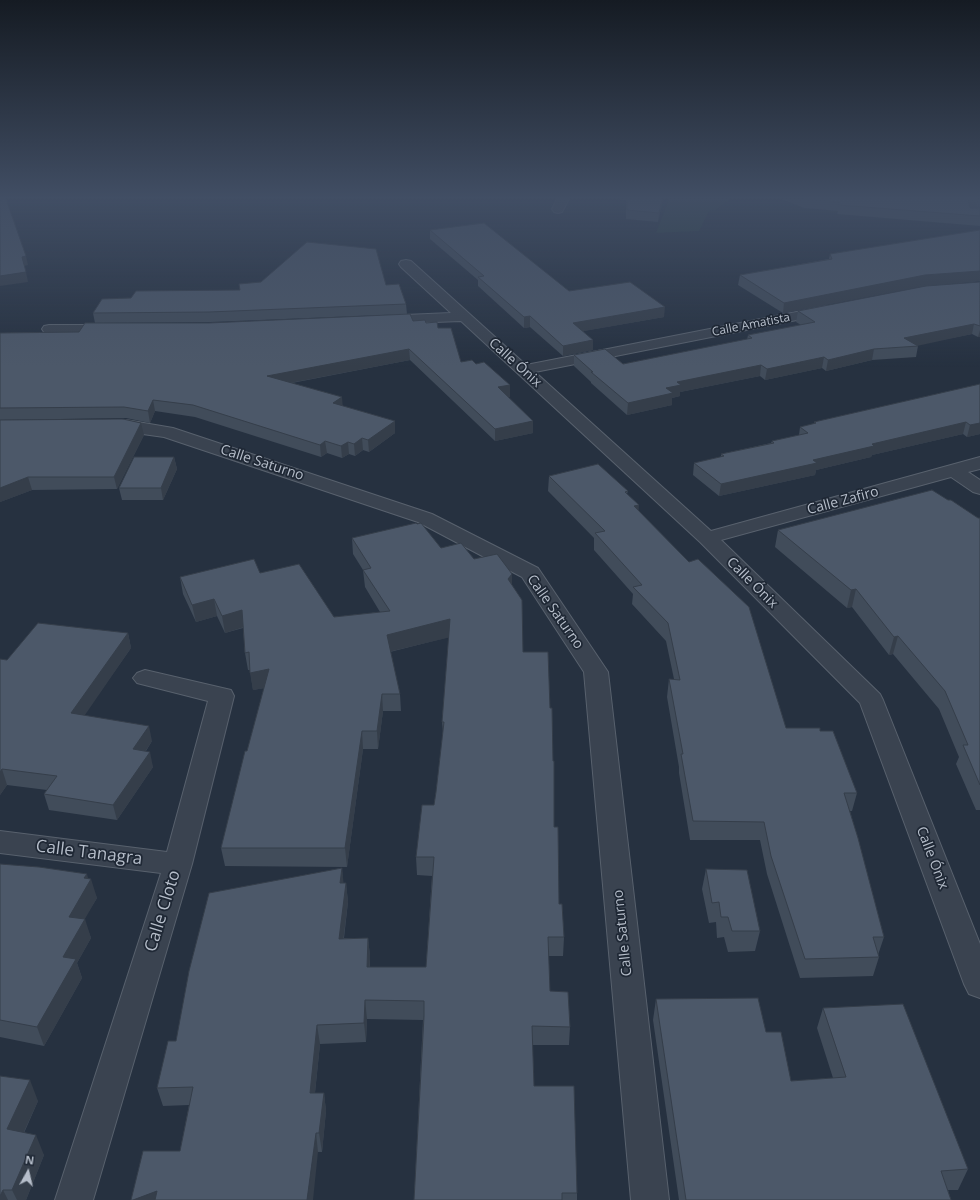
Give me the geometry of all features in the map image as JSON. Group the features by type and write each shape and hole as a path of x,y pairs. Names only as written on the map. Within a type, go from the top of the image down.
{"street":[{"name":"Calle Ónix","path":"406,264 707,538 871,700 980,984"},
{"name":"Calle Amatista","path":"523,370 844,307"},
{"path":"368,321 463,317"},
{"path":"49,329 126,328"},
{"name":"Calle Saturno","path":"94,425 126,425 167,432 426,518 530,573 596,672 650,1200"},
{"name":"Calle Zafiro","path":"707,538 953,470 980,464"},
{"path":"953,470 980,488"},
{"name":"Calle Cloto","path":"74,1200 178,864 222,696 145,678"},
{"name":"Calle Tanagra","path":"0,842 178,864"}],"building":[{"path":"0,255 26,255 22,257 26,272 0,276"},
{"path":"292,255 378,255 386,285 399,284 406,304 209,312 93,313 102,299 131,298 136,291 240,290 239,284 261,282"},
{"path":"459,255 524,255 569,291 630,282 665,307 573,323 593,340 563,346 530,316 524,317 478,277 484,276"},
{"path":"830,255 980,255 980,271 925,275 784,303 740,275 832,259"},
{"path":"980,282 980,326 974,324 904,338 918,346 874,349 828,360 824,357 767,369 761,365 677,382 681,385 666,388 673,393 628,403 591,372 593,372 574,355 605,349 623,364 752,338 748,335 815,322 798,311 926,286"},
{"path":"410,314 413,321 425,320 426,323 437,322 438,328 451,328 461,362 472,360 476,364 484,362 510,385 498,387 533,421 495,429 409,349 267,376 342,397 333,403 395,421 368,440 362,438 354,444 348,442 341,446 325,441 320,445 193,405 153,400 148,411 124,407 0,408 0,333 79,332 85,323 209,323"},
{"path":"980,384 980,423 970,425 966,422 872,444 874,446 813,460 817,463 721,484 694,463 724,456 721,454 774,443 772,441 808,433 800,427 816,423 814,422"},
{"path":"123,419 141,423 114,477 28,477 0,488 0,420"},
{"path":"134,457 174,457 161,488 119,488"},
{"path":"598,464 628,491 625,492 639,505 634,506 689,562 698,559 749,607 786,728 820,728 820,731 833,731 857,793 844,793 858,838 884,937 873,937 879,957 805,959 771,856 764,822 693,821 681,754 683,754 669,679 680,680 668,623 633,587 642,585 595,533 605,531 549,476"},
{"path":"932,490 980,518 980,785 963,745 968,745 945,691 898,636 894,637 856,589 851,590 778,530"},
{"path":"421,523 441,548 461,543 474,559 497,554 512,574 508,579 522,600 523,652 548,652 554,761 554,827 558,827 559,904 562,904 564,937 548,937 550,991 568,992 570,1027 532,1026 534,1086 574,1086 577,1193 562,1193 562,1200 414,1200 424,1001 365,1000 364,1023 317,1025 310,1093 324,1093 319,1133 316,1133 307,1200 155,1200 157,1191 131,1200 143,1151 180,1151 193,1087 157,1088 168,1041 176,1041 189,971 209,893 342,868 340,883 346,883 339,939 368,938 367,967 426,967 434,857 416,857 422,805 434,805 436,792 444,722 442,722 450,619 387,635 400,694 382,694 377,731 362,731 345,848 221,848 245,751 247,751 269,669 250,673 249,652 245,653 242,610 222,616 214,599 192,605 180,577 254,559 260,573 299,564 334,617 390,611 363,570 371,568 352,538"},
{"path":"38,623 128,633 71,713 149,726 133,749 150,752 113,805 44,794 57,776 2,769 0,772 0,659 7,660"},
{"path":"0,864 39,867 87,874 84,878 91,879 69,917 85,919 63,957 76,959 37,1027 0,1020"},
{"path":"706,869 747,870 760,931 732,931 728,917 721,917 719,902 712,903"},
{"path":"758,998 766,1032 781,1032 791,1081 846,1077 823,1008 903,1004 968,1169 941,1171 951,1200 686,1200 656,999"},
{"path":"0,1076 30,1080 7,1129 36,1135 12,1190 3,1190 0,1196"}]}
